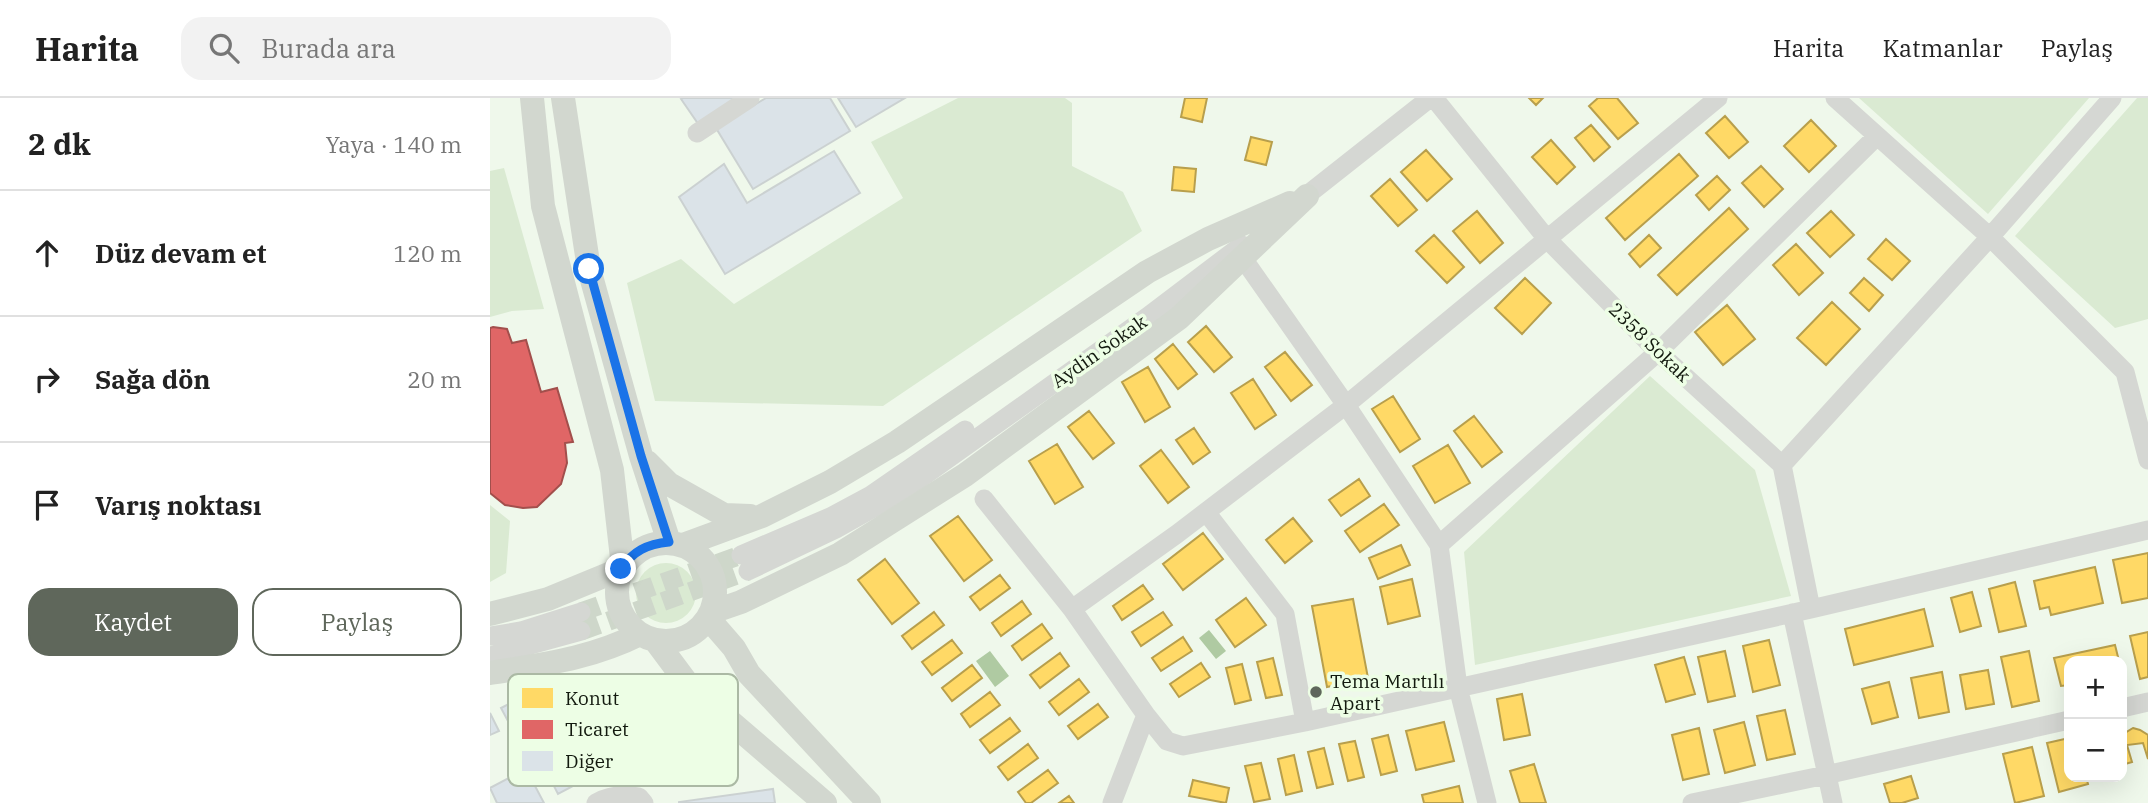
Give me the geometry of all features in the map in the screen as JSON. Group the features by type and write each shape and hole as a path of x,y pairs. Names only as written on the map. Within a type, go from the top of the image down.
{"main road":[{"path":"533,98 543,206 612,470 622,568"},
{"path":"563,98 589,269 641,456 676,544"},
{"path":"676,544 762,516 830,482 897,442 1146,272 1208,239 1307,196"},
{"path":"710,615 840,554 965,475 1179,318 1307,196"},
{"path":"641,456 668,484 724,515 762,516"},
{"path":"490,673 572,659 648,637 672,641 688,636 702,626 710,615 715,596 714,580 708,565 697,553 676,544 655,543 631,556 622,568 617,583 617,598 629,625 648,637 679,674"},
{"path":"490,614 548,599 622,568"},
{"path":"710,615 749,674 869,803"},
{"path":"738,728 825,803"}],"street":[{"path":"697,132 750,98"},
{"name":"Aydin Sokak","path":"745,563 836,529 921,478 1147,317 1432,98"},
{"name":"2358 Sokak","path":"1432,98 1547,239 1658,352 1782,465"},
{"path":"1072,609 1206,512 1346,405 1718,98"},
{"path":"1835,98 1990,237 2125,372 2148,460"},
{"path":"1833,803 1826,775 1801,611 1782,465 1990,237 2112,98"},
{"path":"1439,545 1658,352 1878,136"},
{"path":"1242,257 1346,405 1439,545 1458,687 1487,803"},
{"path":"984,499 1072,609 1167,741 1184,746 1304,722 1801,611 2148,530"},
{"path":"1206,512 1285,614 1304,722"},
{"path":"490,636 581,621 490,656"},
{"path":"2127,707 2148,702"},
{"path":"1112,803 1146,715"},
{"path":"1692,803 2064,721"},
{"path":"596,803 622,794 639,797 644,803"}],"shaded area":[{"path":"958,98 1065,98 1072,103 1072,166 1123,192 1142,231 883,406 655,401 627,283 681,259 734,304 903,198 871,142"},
{"path":"1859,98 2089,98 1988,214"},
{"path":"2137,98 2148,98 2148,319 2115,328 2015,236"},
{"path":"504,168 544,309 512,311 490,317 490,171"},
{"path":"1650,376 1755,470 1791,596 1475,665 1464,552"},
{"path":"490,505 510,521 506,573 490,582"},
{"path":"666,563 683,568 691,576 696,593 691,610 683,618 666,623 649,618 641,610 636,593 641,576 649,568"},
{"path":"1209,630 1226,651 1216,659 1199,638"},
{"path":"990,651 1009,676 995,687 976,661"}],"building: Konut":[{"path":"1185,98 1207,98 1202,122 1181,117"},
{"path":"1529,98 1543,98 1536,105"},
{"path":"1598,98 1617,98 1638,123 1618,139 1589,106"},
{"path":"1725,116 1748,142 1729,158 1706,133"},
{"path":"1811,120 1836,146 1809,172 1784,146"},
{"path":"1591,125 1610,147 1594,161 1575,138"},
{"path":"1251,137 1272,142 1266,165 1245,160"},
{"path":"1551,140 1575,167 1557,184 1532,157"},
{"path":"1426,150 1452,179 1427,201 1401,172"},
{"path":"1679,154 1698,176 1625,240 1606,218"},
{"path":"1761,166 1783,189 1764,207 1742,183"},
{"path":"1174,167 1196,169 1194,192 1172,190"},
{"path":"1717,176 1730,190 1709,210 1696,195"},
{"path":"1390,179 1417,210 1398,226 1371,196"},
{"path":"1729,208 1748,229 1677,295 1658,275"},
{"path":"1477,211 1503,243 1480,263 1453,231"},
{"path":"1831,211 1854,235 1830,257 1807,233"},
{"path":"1434,235 1464,267 1447,283 1416,251"},
{"path":"1649,235 1661,248 1640,267 1629,254"},
{"path":"1886,239 1910,261 1892,280 1868,259"},
{"path":"1796,244 1823,273 1799,295 1773,265"},
{"path":"1525,278 1551,303 1522,334 1495,308"},
{"path":"1864,278 1883,295 1869,311 1850,293"},
{"path":"1832,302 1860,329 1826,365 1797,338"},
{"path":"1727,305 1755,339 1723,365 1695,332"},
{"path":"1206,326 1232,357 1214,372 1188,342"},
{"path":"1173,344 1197,374 1178,389 1155,359"},
{"path":"1285,352 1312,385 1291,401 1265,367"},
{"path":"1148,367 1170,407 1145,422 1122,382"},
{"path":"1253,379 1276,415 1255,429 1231,393"},
{"path":"1393,396 1420,439 1400,452 1372,409"},
{"path":"1089,411 1114,443 1093,459 1068,427"},
{"path":"1474,416 1502,452 1482,467 1454,431"},
{"path":"1194,428 1210,452 1193,464 1176,440"},
{"path":"1057,444 1083,487 1055,504 1029,461"},
{"path":"1448,445 1470,483 1435,503 1413,466"},
{"path":"1161,450 1189,487 1168,503 1140,466"},
{"path":"1359,479 1370,496 1341,516 1329,500"},
{"path":"1384,504 1399,525 1360,552 1345,531"},
{"path":"958,516 992,560 964,581 930,536"},
{"path":"1293,518 1312,541 1285,563 1266,540"},
{"path":"1203,533 1223,559 1183,590 1163,564"},
{"path":"1401,545 1410,565 1378,579 1369,558"},
{"path":"2148,553 2148,598 2122,603 2113,560"},
{"path":"885,559 919,603 892,624 858,580"},
{"path":"2095,567 2103,603 2051,615 2049,607 2040,609 2034,581"},
{"path":"1000,575 1010,588 980,610 970,597"},
{"path":"1412,579 1420,616 1388,624 1380,587"},
{"path":"2015,582 2026,626 1999,632 1989,589"},
{"path":"1143,585 1153,599 1122,620 1113,606"},
{"path":"1972,592 1981,626 1960,632 1951,598"},
{"path":"1246,598 1266,625 1235,647 1216,620"},
{"path":"1353,599 1368,678 1327,687 1312,606"},
{"path":"1022,601 1031,614 1001,636 992,623"},
{"path":"1924,609 1933,646 1854,665 1845,629"},
{"path":"934,612 944,625 912,649 902,636"},
{"path":"1163,612 1172,625 1141,646 1132,632"},
{"path":"1042,624 1052,638 1022,660 1012,646"},
{"path":"2148,632 2148,677 2140,679 2130,636"},
{"path":"1183,637 1192,651 1161,671 1152,658"},
{"path":"952,640 962,653 932,675 922,662"},
{"path":"1769,640 1780,685 1753,692 1743,646"},
{"path":"2115,645 2118,656 2064,656 2064,686 2061,686 2054,658"},
{"path":"1725,651 1735,696 1708,702 1698,657"},
{"path":"2029,651 2039,701 2012,707 2001,657"},
{"path":"1060,653 1069,666 1040,688 1030,675"},
{"path":"1684,657 1695,694 1666,702 1655,665"},
{"path":"1273,658 1282,695 1266,698 1257,662"},
{"path":"1201,663 1210,677 1179,697 1170,684"},
{"path":"1242,664 1251,700 1235,704 1226,668"},
{"path":"972,665 982,678 952,701 942,688"},
{"path":"1988,670 1994,704 1966,709 1960,675"},
{"path":"1942,672 1949,712 1919,718 1911,678"},
{"path":"1079,679 1089,692 1059,715 1049,702"},
{"path":"1889,682 1898,717 1872,724 1862,689"},
{"path":"990,692 1000,705 970,727 961,714"},
{"path":"1522,694 1530,735 1504,740 1497,699"},
{"path":"1098,704 1108,717 1078,739 1068,726"},
{"path":"1785,710 1795,754 1767,760 1757,716"},
{"path":"1010,718 1020,731 990,753 980,740"},
{"path":"1444,722 1454,761 1416,770 1406,731"},
{"path":"1744,722 1755,765 1725,773 1714,730"},
{"path":"1699,728 1709,774 1683,780 1672,735"},
{"path":"2133,728 2148,735 2148,759 2143,743 2127,745 2127,732"},
{"path":"1388,735 1397,771 1381,775 1372,739"},
{"path":"2064,739 2064,782 2088,784 2059,792 2047,743"},
{"path":"1355,741 1364,777 1348,781 1339,744"},
{"path":"1028,744 1038,758 1008,780 998,767"},
{"path":"2127,745 2132,762 2127,764"},
{"path":"2032,747 2044,796 2015,803 2003,754"},
{"path":"1324,748 1333,784 1317,788 1308,752"},
{"path":"1294,755 1302,791 1286,795 1278,759"},
{"path":"1261,763 1270,799 1254,802 1245,766"},
{"path":"1534,764 1546,803 1520,803 1510,771"},
{"path":"1048,770 1058,783 1031,803 1026,803 1018,792"},
{"path":"1911,776 1918,798 1902,803 1890,803 1884,784"},
{"path":"1193,780 1229,788 1226,803 1189,796"},
{"path":"1459,786 1463,803 1424,803 1422,795"},
{"path":"1069,796 1074,803 1059,803"}],"building: Ticaret":[{"path":"490,328 507,329 512,343 526,340 541,392 557,388 573,442 565,443 567,463 561,484 537,507 505,505 490,493"}],"building: Diğer":[{"path":"739,98 699,125 681,99"},
{"path":"766,98 830,98 850,131 753,189 716,128"},
{"path":"838,98 905,98 856,127"},
{"path":"834,151 860,193 725,274 679,197 724,164 747,203"},
{"path":"508,704 508,721 501,708"},
{"path":"490,713 499,731 490,735"},
{"path":"508,778 508,786 535,786 544,803 497,803 490,788"},
{"path":"554,786 573,786 558,794"},
{"path":"773,789 775,803 679,803 679,802"}],"tunnel":[{"path":"581,612 741,555"},
{"path":"581,631 748,571"}],"place":[{"name":"Tema Martılı Apart","path":"1316,692"}],"route":[{"path":"589,269 641,456 669,542 642,548 631,556 621,569"}]}
